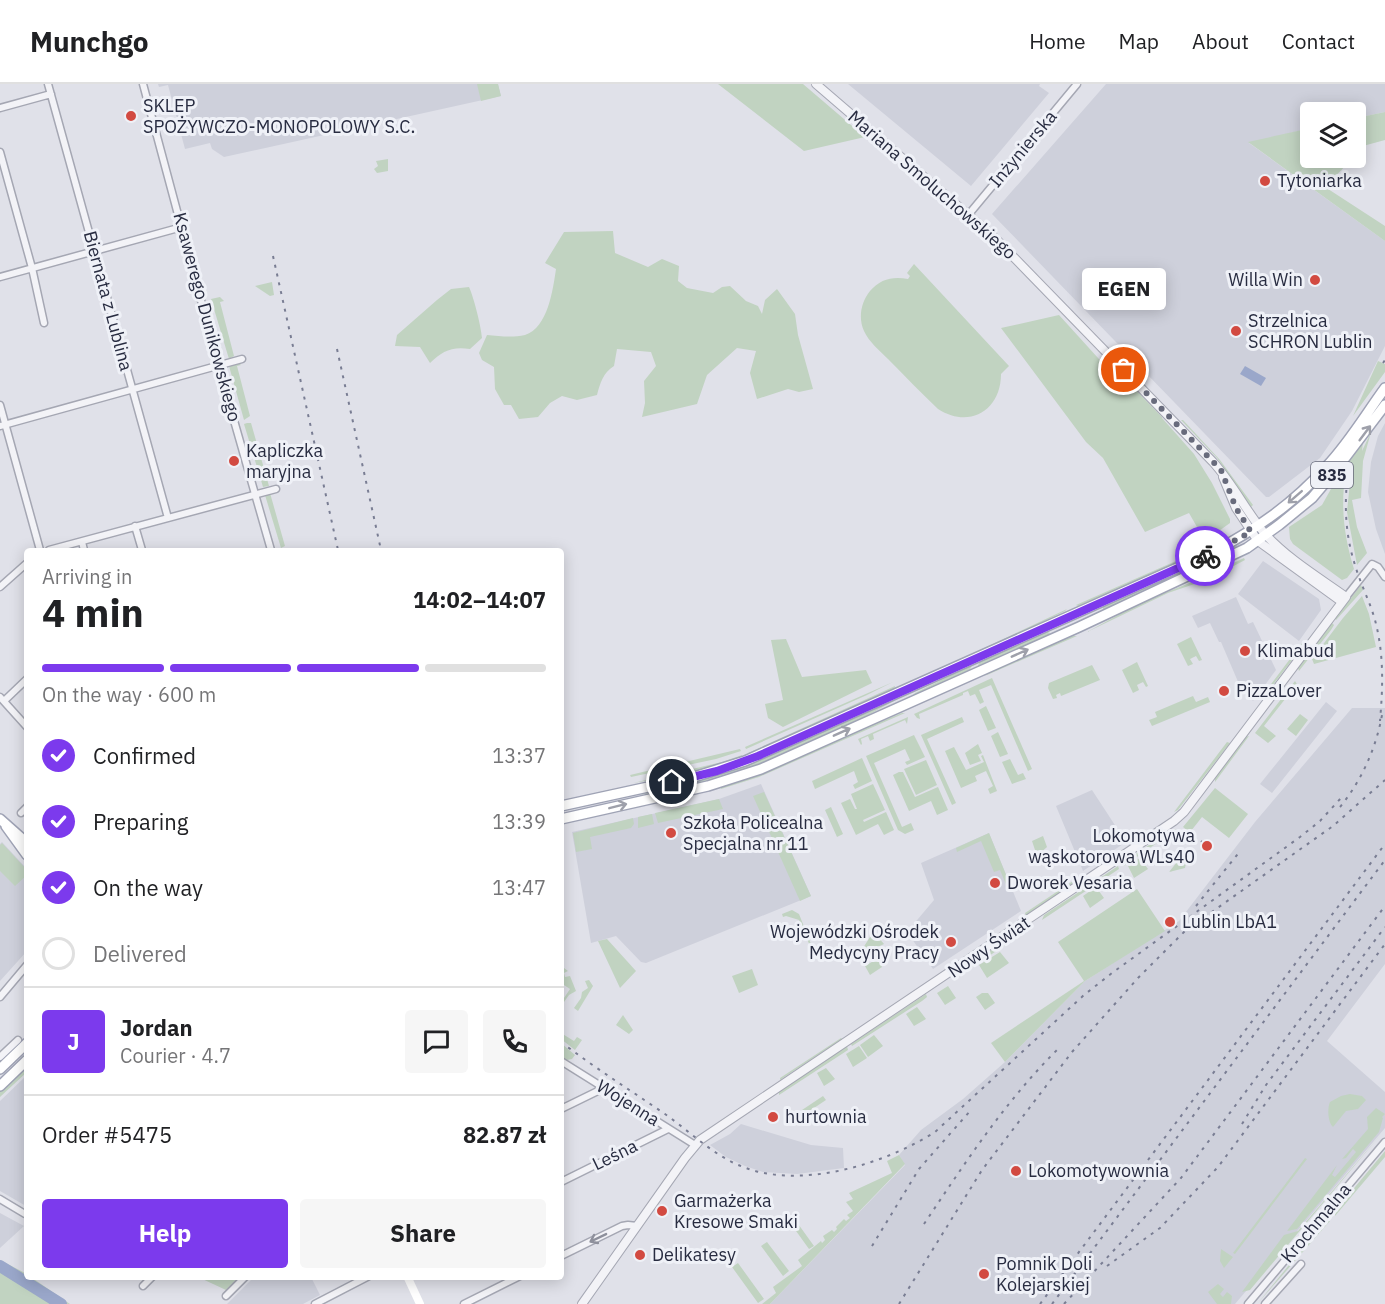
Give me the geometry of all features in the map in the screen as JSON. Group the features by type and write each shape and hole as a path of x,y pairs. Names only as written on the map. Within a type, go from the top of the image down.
{"main road":[{"name":"835","path":"564,805 694,777 745,761 1196,560 1255,529 1302,491 1328,465 1385,388"},
{"name":"835","path":"564,818 708,786 761,769 1079,627 1258,542 1303,506 1324,485 1385,405"},
{"path":"3,822 24,840"},
{"path":"3,822 24,851"},
{"path":"0,1069 23,1042"},
{"path":"0,1086 24,1063"},
{"path":"409,1280 420,1304"}],"street":[{"name":"Biernata z Lublina","path":"48,84 168,518"},
{"name":"Ksawerego Dunikowskiego","path":"143,84 270,548"},
{"name":"Mariana Smoluchowskiego","path":"816,84 995,238 1221,470 1236,508 1255,529 1266,535 1288,556 1344,599"},
{"name":"Inżynierska","path":"969,214 1077,84"},
{"path":"0,108 51,94"},
{"path":"0,152 32,268 44,323"},
{"path":"0,277 182,227"},
{"path":"3,425 242,359"},
{"path":"0,405 3,425 39,548"},
{"path":"57,548 276,489"},
{"path":"135,526 141,548"},
{"name":"Mariana Smoluchowskiego","path":"1255,529 1258,542 1344,599"},
{"path":"82,542 84,548"},
{"name":"Nowy Świat","path":"582,1304 695,1145 718,1127 1174,821 1208,780 1372,564 1378,567 1385,578"},
{"path":"0,587 24,566"},
{"path":"24,682 2,699 24,723"},
{"path":"21,813 24,810"},
{"path":"0,997 24,969"},
{"path":"0,1057 23,1042"},
{"name":"Wojenna","path":"564,1064 695,1145"},
{"path":"564,1108 604,1088"},
{"name":"Leśna","path":"564,1181 668,1129"},
{"name":"Krochmalna","path":"1248,1304 1385,1142"},
{"path":"0,1199 24,1212"},
{"path":"564,1255 622,1226 637,1226"},
{"path":"1265,1304 1300,1264"},
{"path":"143,1286 149,1280"},
{"path":"226,1296 242,1280"},
{"path":"315,1304 361,1280"},
{"path":"464,1304 511,1280"}],"shaded area":[{"path":"158,84 498,84 501,96 224,157 212,149 210,143 185,149 168,85 159,87"},
{"path":"848,84 1040,84 1039,86 1049,93 971,186"},
{"path":"1106,84 1385,84 1385,112 1366,116 1366,102 1300,102 1300,131 1249,143 1385,241 1385,346 1352,411 1320,458 1266,497 992,214"},
{"path":"1385,423 1385,554 1376,529 1368,492 1371,462 1378,436"},
{"path":"1263,561 1319,599 1321,610 1299,641 1238,594"},
{"path":"1236,597 1248,624 1253,622 1276,670 1253,701 1239,684 1210,623 1198,628 1192,616"},
{"path":"1326,702 1337,711 1272,793 1260,784"},
{"path":"1352,708 1385,708 1385,964 1327,1041 1385,1092 1385,1128 1235,1304 770,1304 905,1165 899,1155 921,1130 963,1099 1005,1062 1085,981 1179,921 1255,822"},
{"path":"761,784 811,896 646,963 641,962 616,936 591,943 572,832 719,799"},
{"path":"1092,790 1126,842 1083,871 1056,806"},
{"path":"989,833 1021,911 933,969 907,932 934,900 921,863"},
{"path":"2,842 24,866 24,954 0,981 0,844"},
{"path":"24,1078 24,1205 0,1191 0,1101"},
{"path":"741,1124 811,1145 843,1148 844,1168 797,1174 763,1172 726,1157 710,1145 730,1134"},
{"path":"0,1213 24,1226 0,1248"},
{"path":"251,1280 312,1280 320,1295 303,1304 227,1304"}],"green space":[{"path":"477,84 498,84 501,96 481,101"},
{"path":"718,84 803,84 865,137 804,151"},
{"path":"1385,112 1385,140 1366,145 1366,116"},
{"path":"1300,130 1300,168 1343,168 1325,187 1385,226 1385,241 1248,142"},
{"path":"388,159 388,171 377,173 374,169 378,166 376,161"},
{"path":"613,231 615,253 648,267 662,259 679,266 678,281 687,288 713,293 722,287 730,286 746,301 758,306 762,314 765,300 777,289 795,314 798,335 813,389 799,392 788,389 757,399 750,373 756,351 737,348 707,375 697,404 642,417 645,403 644,381 656,366 651,352 617,349 614,366 602,379 597,395 577,400 562,396 550,403 538,417 519,419 511,405 504,405 495,389 494,367 482,360 479,353 487,335 510,337 525,335 539,325 548,307 556,269 545,263 564,232"},
{"path":"914,264 1009,366 1001,374 996,398 981,413 961,417 938,409 875,346 864,331 861,310 870,291 887,279 908,279 910,276 907,273"},
{"path":"272,282 274,295 270,296 255,286"},
{"path":"469,287 482,338 470,349 448,350 430,363 420,347 395,346 397,335 437,300 451,289"},
{"path":"220,297 224,301 220,302 234,356 229,359 211,299"},
{"path":"1059,315 1118,380 1127,381 1194,454 1212,483 1230,523 1205,541 1189,513 1145,532 1103,458 1086,442 1001,328"},
{"path":"1378,361 1385,364 1385,372 1353,416"},
{"path":"239,363 241,365 237,366 250,416 244,420 229,366"},
{"path":"1181,420 1220,460 1253,505 1251,507 1217,458"},
{"path":"251,423 269,486 263,487 244,424"},
{"path":"1371,432 1363,461 1361,498 1352,500 1357,527 1367,553 1357,565 1347,512 1351,472 1346,472 1343,497 1344,521 1354,569 1347,578 1342,580 1293,544 1289,527 1322,505 1341,471 1363,442 1362,451"},
{"path":"270,493 285,546 281,548 265,495"},
{"path":"1234,545 1167,583 1106,610 1103,609 1103,606"},
{"path":"1244,558 1245,560 1209,579 1168,593 1087,632 1142,602"},
{"path":"1178,560 1143,581 1076,605"},
{"path":"1361,585 1363,590 1336,620 1335,619"},
{"path":"1362,596 1369,614 1376,647 1314,664 1312,659"},
{"path":"1067,609 1065,611 977,654 978,651"},
{"path":"1332,623 1334,625 1331,630 1299,671 1298,668"},
{"path":"1046,631 1050,633 1048,636 977,668 980,661"},
{"path":"1077,636 981,676 1019,657"},
{"path":"1191,637 1202,660 1199,661 1196,656 1190,659 1193,664 1188,666 1177,644"},
{"path":"786,639 802,677 866,670 872,683 783,727 768,718 765,704 783,700 771,640"},
{"path":"1302,643 1302,647 1263,698 1262,696"},
{"path":"1137,662 1148,686 1146,687 1143,682 1137,685 1139,690 1133,693 1122,670"},
{"path":"972,665 969,672 912,696 915,693"},
{"path":"1092,665 1100,680 1061,696 1060,693 1056,695 1057,698 1053,699 1048,688 1049,683"},
{"path":"992,678 1032,769 1028,771 991,685 979,690 984,702 980,704 975,694 970,696 968,691 919,714 920,719 914,714"},
{"path":"1295,681 1305,698 1293,689 1264,726 1276,736 1268,743 1255,733"},
{"path":"893,682 746,749 745,747"},
{"path":"895,686 894,691 750,755 748,753"},
{"path":"1193,696 1196,702 1208,697 1210,702 1152,726 1149,720 1157,717 1155,712"},
{"path":"894,701 844,728 754,767 700,785 639,795 751,763"},
{"path":"986,706 996,728 988,731 979,710"},
{"path":"905,713 759,777 721,789 721,786"},
{"path":"1300,714 1308,720 1296,736 1287,729"},
{"path":"908,717 907,724 905,720 873,734 874,739 870,741 868,736 861,739 861,745 858,739"},
{"path":"962,717 964,722 927,739 956,803 952,805 921,735"},
{"path":"998,732 1008,754 1000,757 991,736"},
{"path":"914,735 925,757 907,765 905,762 910,760 905,749 874,763 902,827 911,823 914,830 905,834 898,830 866,756"},
{"path":"1249,736 1215,782 1215,777 1245,737"},
{"path":"1227,742 1230,743 1178,810 1174,812"},
{"path":"978,744 982,753 978,755 981,761 970,765 965,753"},
{"path":"954,747 966,770 984,762 981,756 983,755 997,791 990,794 988,789 993,786 986,771 975,776 977,781 961,788 945,751"},
{"path":"740,749 741,751 716,759 631,777 630,775"},
{"path":"742,755 741,759 694,773 633,783 722,762"},
{"path":"862,758 872,781 855,789 853,785 858,782 854,771 815,789 812,781"},
{"path":"1010,759 1018,775 1023,773 1026,779 1012,784 1002,762"},
{"path":"926,760 937,785 916,795 904,769"},
{"path":"903,772 915,797 938,787 948,810 937,815 931,801 909,811 893,775"},
{"path":"873,784 885,810 863,820 864,822 886,812 894,830 884,835 878,824 856,835 841,803 850,799 857,809 851,794"},
{"path":"1215,788 1248,814 1229,838 1202,817 1191,831 1193,835 1183,827"},
{"path":"764,792 811,896 800,901 753,796"},
{"path":"719,799 723,809 658,823 655,813"},
{"path":"831,807 843,834 837,837 825,810"},
{"path":"652,814 654,824 638,828 638,817"},
{"path":"633,818 634,824 631,828 590,837 592,849 576,852 573,833"},
{"path":"1177,829 1124,866 1121,864 1171,830"},
{"path":"989,833 1011,887 1008,889 1000,870 994,872 981,841 957,852 956,848"},
{"path":"1043,836 1047,847 1037,856 1033,855 1035,850 1032,841"},
{"path":"2,843 24,867 24,878 15,886 0,871 0,845"},
{"path":"1189,847 1185,868 1169,872"},
{"path":"1140,858 1148,869 1134,878 1128,866"},
{"path":"1118,866 1119,869 1042,920 1044,915"},
{"path":"1079,877 1076,883 1026,916 1025,913"},
{"path":"1096,887 1104,898 1090,908 1083,896"},
{"path":"1137,889 1165,931 1085,981 1005,1062 991,1043 1084,981 1058,942"},
{"path":"792,910 799,914 810,946 799,920 783,917 782,914"},
{"path":"1028,926 1029,929 962,974 960,971"},
{"path":"870,937 878,937 884,944 865,953 863,948"},
{"path":"607,939 636,971 620,988 598,941"},
{"path":"1000,952 1009,963 987,978 979,965"},
{"path":"877,959 882,967 870,975 865,966"},
{"path":"752,969 758,985 739,993 732,976"},
{"path":"564,973 565,977 570,976 576,991 564,1002 570,989 564,985"},
{"path":"589,980 593,986 578,1011 574,1008 582,992 588,988 585,981"},
{"path":"948,986 956,998 945,1005 937,993"},
{"path":"982,993 988,993 995,1003 985,1010 976,997"},
{"path":"926,994 927,997 922,1001 852,1046 851,1044"},
{"path":"917,1007 926,1019 914,1026 906,1014"},
{"path":"623,1015 633,1030 629,1034 616,1025"},
{"path":"564,1035 574,1041 577,1037 582,1040 575,1050 564,1041"},
{"path":"874,1035 883,1046 868,1057 860,1045"},
{"path":"842,1039 780,1080 780,1078"},
{"path":"564,1046 575,1055 572,1059 564,1058"},
{"path":"847,1046 848,1050 779,1095 779,1092"},
{"path":"859,1046 867,1058 853,1067 846,1054"},
{"path":"24,1068 24,1075 0,1097 0,1091"},
{"path":"826,1068 835,1079 824,1086 817,1073"},
{"path":"1350,1094 1362,1096 1366,1100 1358,1109 1346,1111 1333,1127 1328,1115 1330,1102"},
{"path":"823,1096 826,1100 796,1120 793,1116"},
{"path":"1376,1108 1385,1114 1382,1117 1379,1132 1297,1229 1287,1231 1337,1165 1332,1175 1335,1177 1356,1152 1353,1149 1346,1158 1342,1159 1368,1129 1367,1117"},
{"path":"1382,1133 1250,1290 1242,1292 1284,1235 1298,1231"},
{"path":"1385,1151 1385,1157 1335,1216 1335,1211"},
{"path":"899,1155 905,1164 770,1304 762,1304 776,1293 773,1287 802,1266 798,1260 821,1241 822,1243 825,1240 823,1236 832,1230 834,1232 844,1219 846,1221 850,1218 847,1215 853,1211 846,1202 853,1199 849,1193 892,1173 887,1161"},
{"path":"1305,1158 1307,1159 1235,1254 1233,1253"},
{"path":"796,1221 814,1246 809,1249 791,1224"},
{"path":"1330,1221 1258,1303 1324,1222"},
{"path":"767,1242 789,1271 783,1276 761,1246"},
{"path":"1221,1249 1233,1257 1224,1268 1220,1261"},
{"path":"0,1260 24,1272 24,1280 35,1280 70,1304 0,1304"},
{"path":"738,1263 764,1299 758,1303 732,1267"},
{"path":"204,1280 236,1280 226,1290"},
{"path":"1218,1284 1224,1289 1220,1294 1223,1297 1227,1292 1232,1296 1231,1304 1217,1304 1208,1292"}],"water":[{"path":"1245,366 1266,378 1261,386 1240,374"}],"waterway":[{"path":"0,1266 61,1304"}],"railway":[{"path":"273,256 338,548"},
{"path":"337,349 381,548"},
{"path":"1348,472 1346,508 1352,556 1371,607 1380,645 1382,683 1380,721"},
{"path":"1340,807 1355,786 1367,763 1382,715"},
{"path":"899,1304 982,1170 1072,1052 1138,978 1185,931 1333,826 1385,780"},
{"path":"564,1044 665,1114 708,1147 736,1164 760,1172 785,1175 812,1175 865,1164 890,1155 935,1132 1084,995 1300,837 1320,821 1341,798"},
{"path":"1201,841 1212,850"},
{"path":"1040,1304 1385,844"},
{"path":"1196,906 1241,850"},
{"path":"1052,1304 1385,860"},
{"path":"1064,1304 1181,1178 1385,906"},
{"path":"1242,1124 1266,1085 1385,927"},
{"path":"1107,1266 1160,1228 1218,1167 1385,944"},
{"path":"924,1224 1004,1110 1059,1048"},
{"path":"872,1246 919,1169 971,1110"}],"way so far":[{"path":"1124,370 1221,470 1236,508 1251,532 1205,556"}],"place":[{"name":"SKLEP SPOŻYWCZO-MONOPOLOWY S.C.","path":"131,116"},
{"name":"Tytoniarka","path":"1265,181"},
{"name":"Willa Win","path":"1315,280"},
{"name":"Strzelnica SCHRON Lublin","path":"1236,331"},
{"name":"EGEN","path":"1124,370"},
{"name":"Kapliczka maryjna","path":"234,461"},
{"name":"Klimabud","path":"1245,651"},
{"name":"PizzaLover","path":"1224,691"},
{"name":"Szkoła Policealna Specjalna nr 11","path":"671,833"},
{"name":"Lokomotywa wąskotorowa WLs40","path":"1207,846"},
{"name":"Dworek Vesaria","path":"995,883"},
{"name":"Lublin LbA1","path":"1170,922"},
{"name":"Wojewódzki Ośrodek Medycyny Pracy","path":"951,942"},
{"name":"hurtownia","path":"773,1117"},
{"name":"Lokomotywownia","path":"1016,1171"},
{"name":"Garmażerka Kresowe Smaki","path":"662,1211"},
{"name":"Delikatesy","path":"640,1255"},
{"name":"Pomnik Doli Kolejarskiej","path":"984,1274"}],"route":[{"path":"672,782 717,771 758,756 1205,556"}]}
